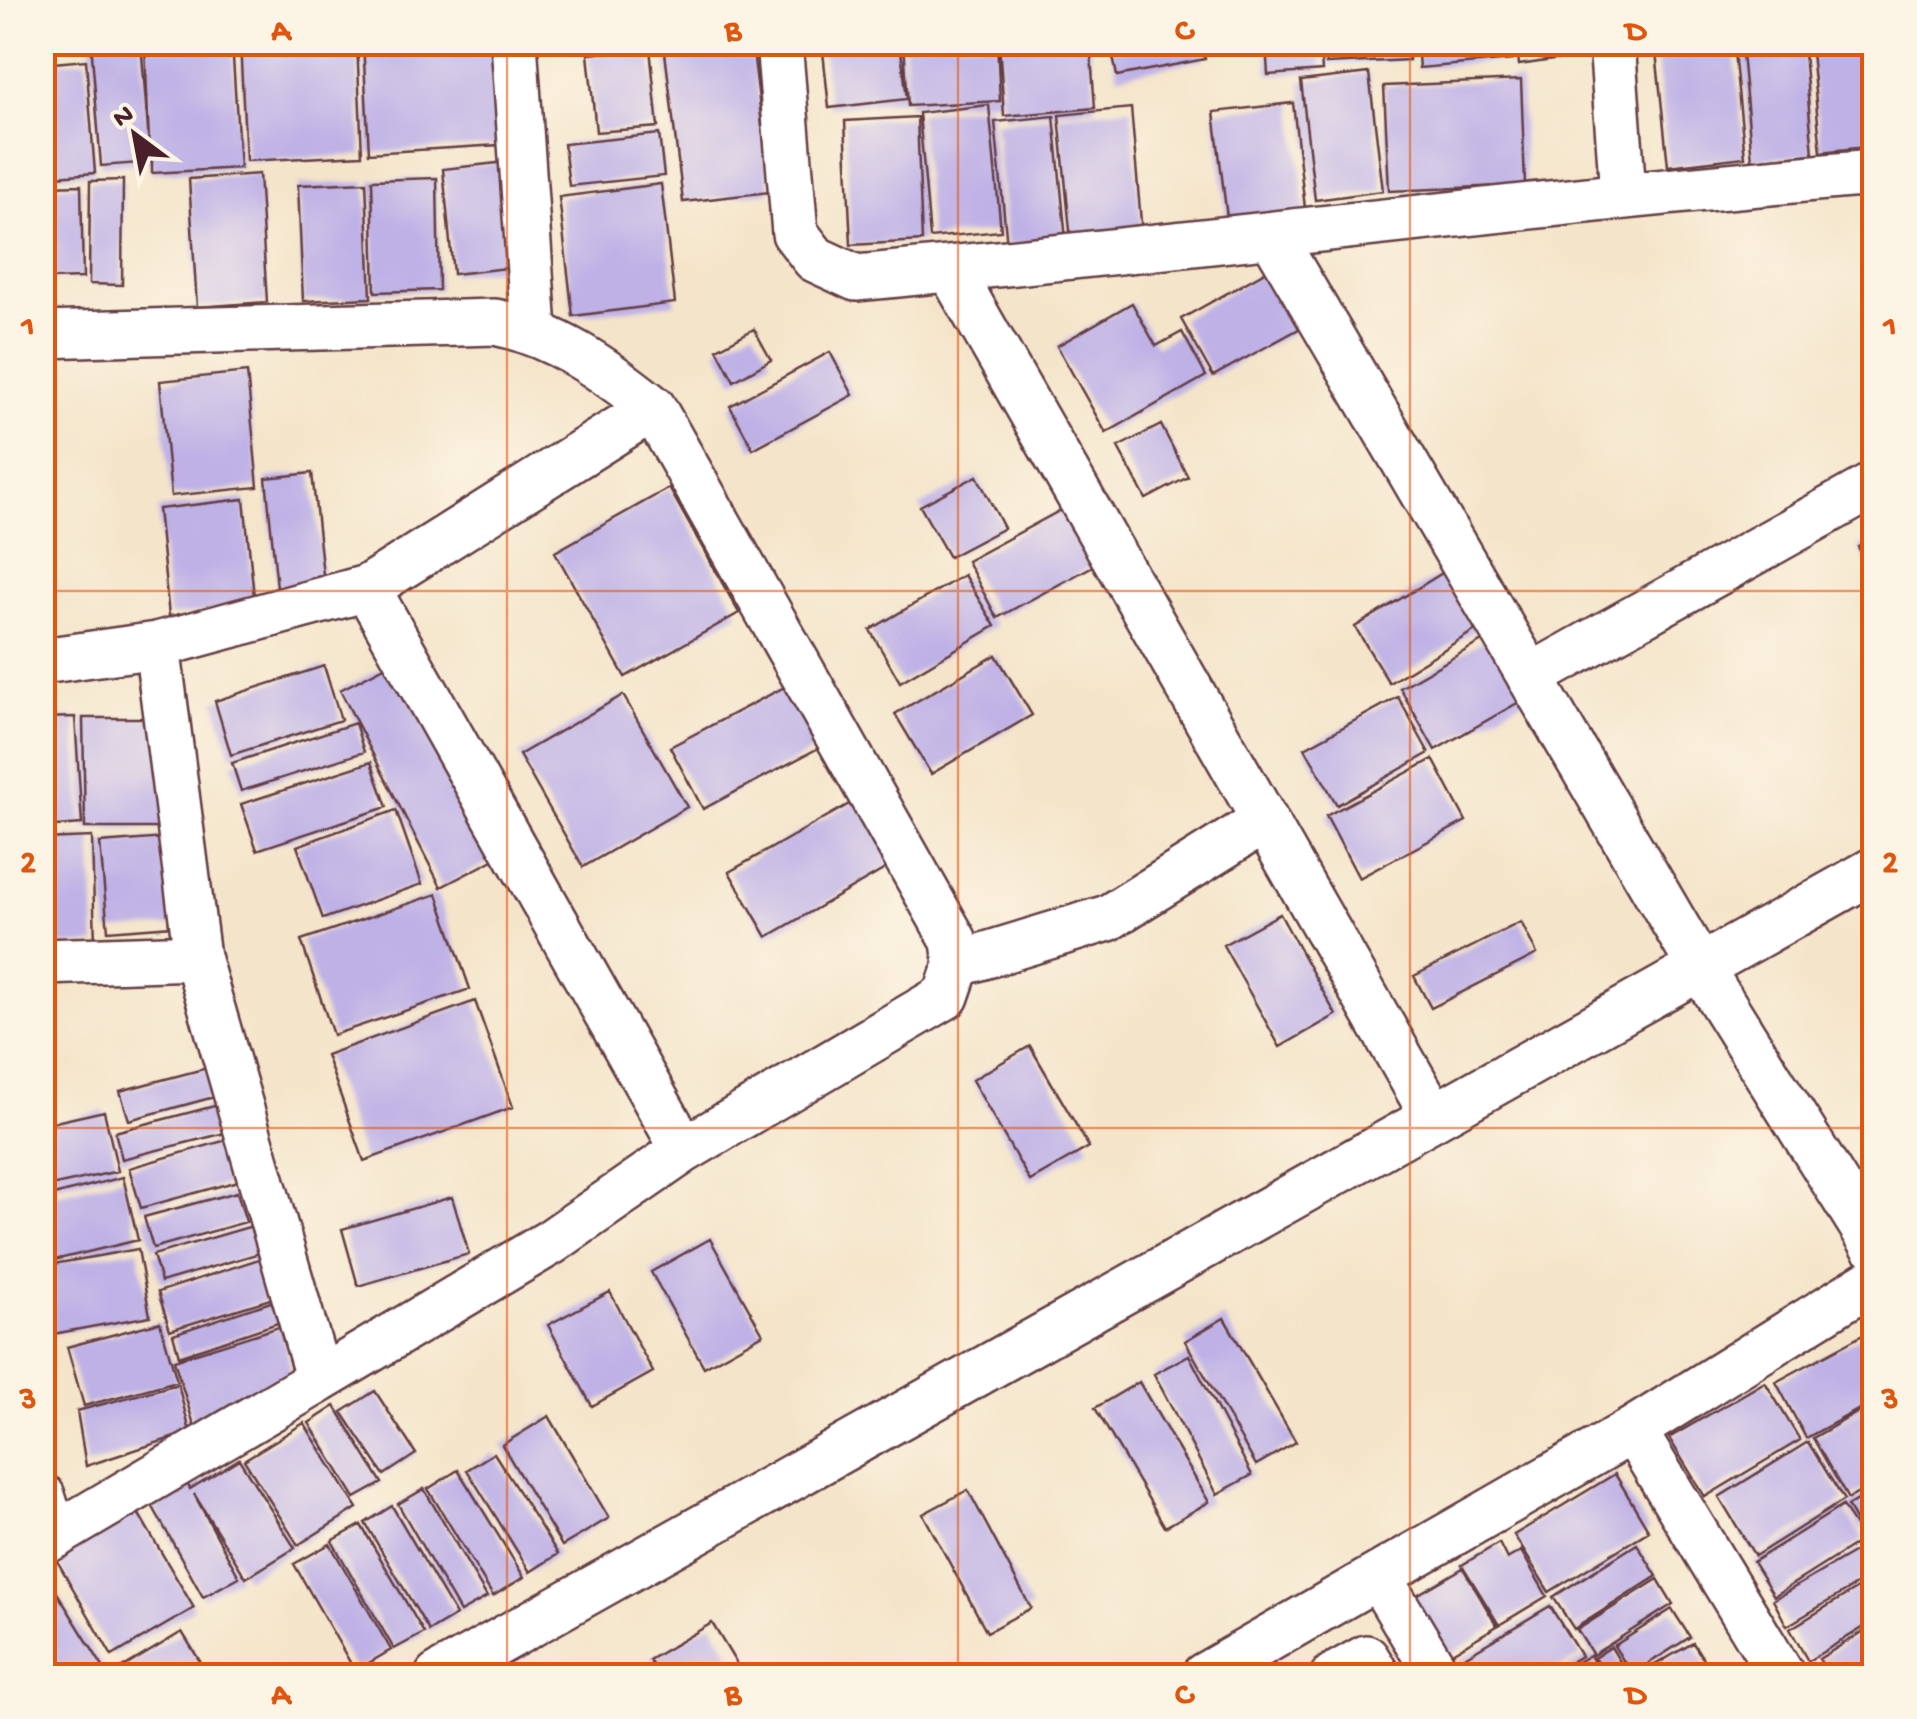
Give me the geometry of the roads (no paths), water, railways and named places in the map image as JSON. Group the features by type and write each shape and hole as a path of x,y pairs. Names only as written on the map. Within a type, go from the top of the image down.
{"street":[{"path":"514,42 534,330"},
{"path":"778,42 795,233 814,258 856,278 1273,237 1623,194 1874,173"},
{"path":"1612,42 1623,194"},
{"path":"1273,237 1700,968 1874,1245"},
{"path":"950,269 1434,1116"},
{"path":"42,335 495,322 534,330 617,379 654,408 954,941 957,964 946,996 684,1150 551,1242 319,1380 47,1525"},
{"path":"42,661 157,646 367,588 654,408"},
{"path":"1530,677 1874,485"},
{"path":"367,588 684,1150"},
{"path":"157,646 197,957 319,1380"},
{"path":"957,964 1108,918 1265,820"},
{"path":"438,1676 1874,870"},
{"path":"42,962 197,957"},
{"path":"1204,1676 1634,1430 1874,1280"},
{"path":"1634,1430 1782,1676"},
{"path":"1378,1576 1438,1676"},
{"path":"1334,1676 1366,1658 1377,1676"}]}
